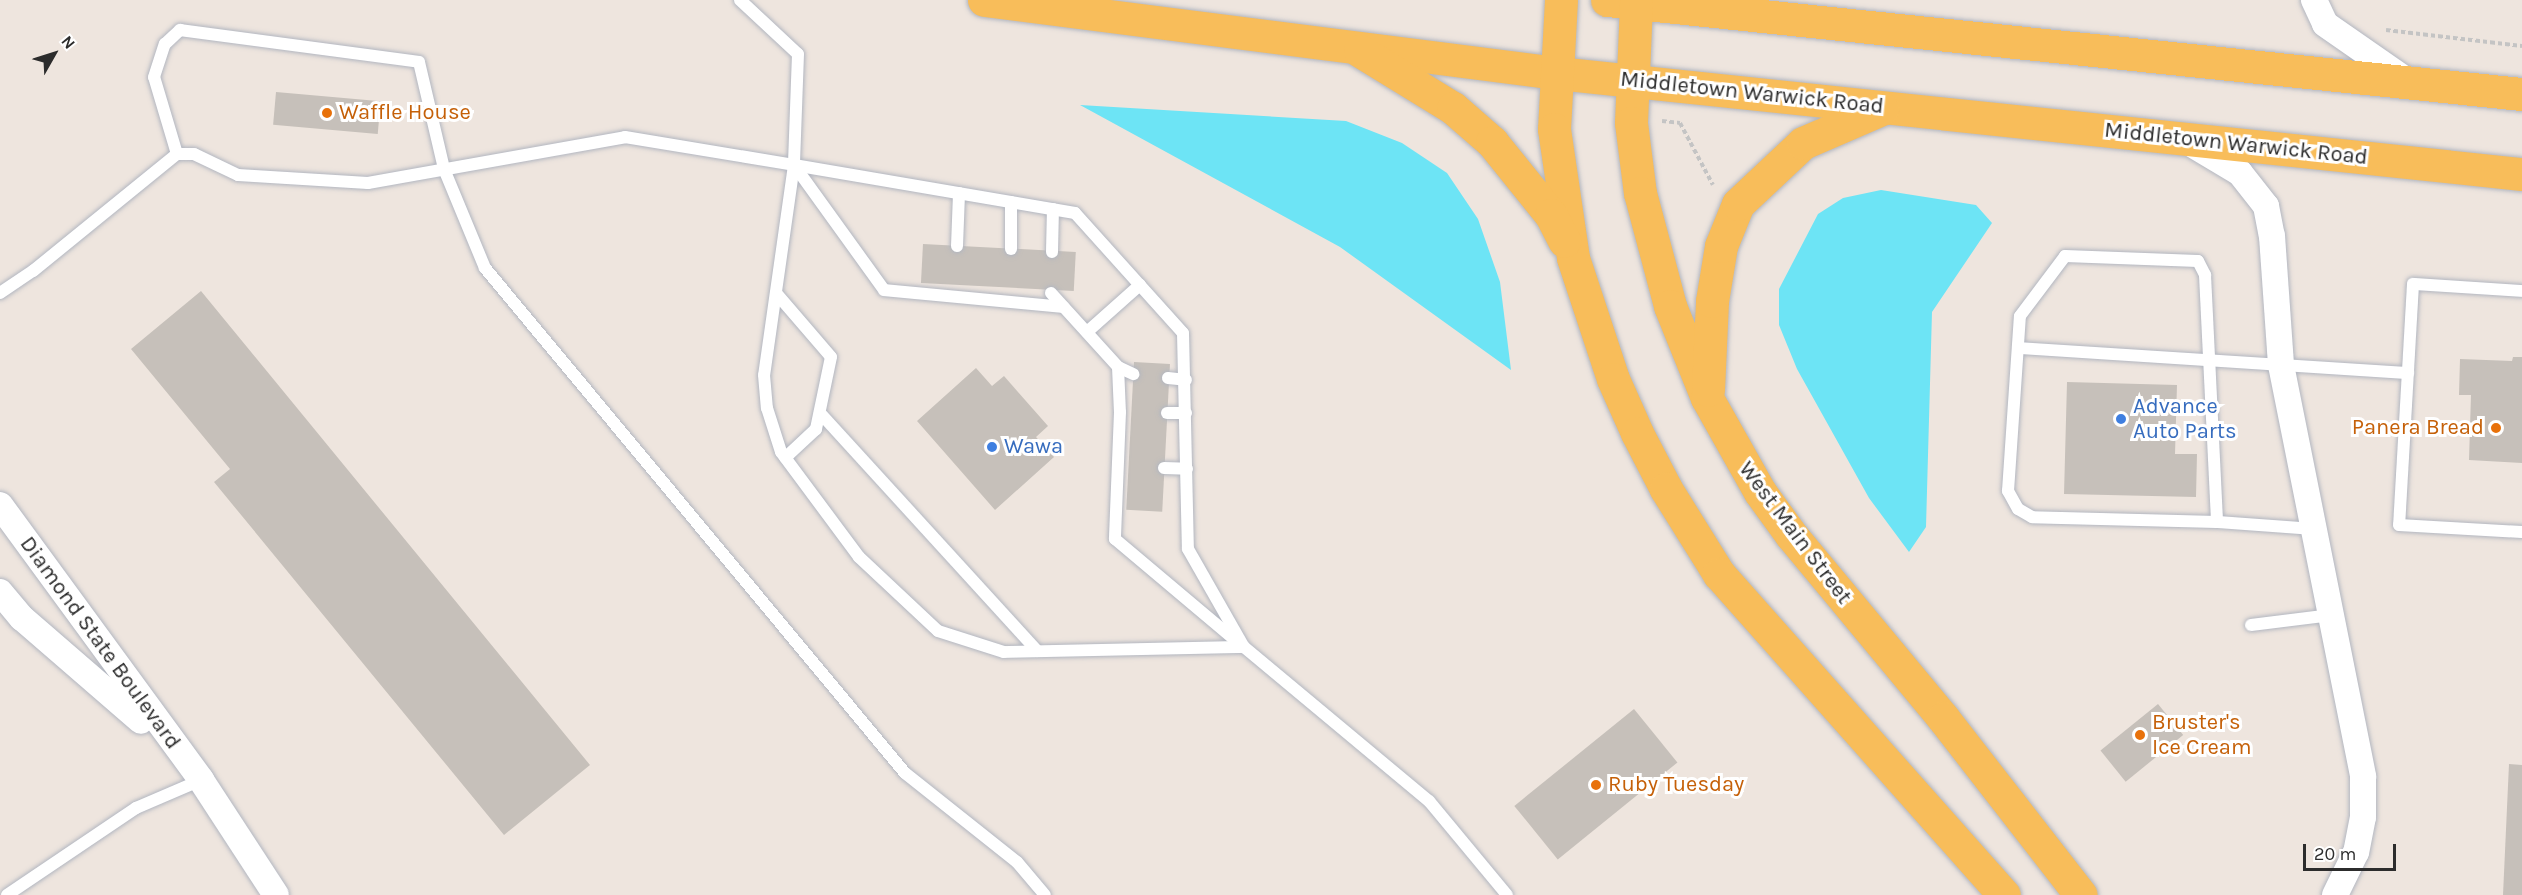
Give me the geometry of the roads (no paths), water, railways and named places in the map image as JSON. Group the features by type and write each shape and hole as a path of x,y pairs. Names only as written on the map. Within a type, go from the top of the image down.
{"main road":[{"name":"Middletown Warwick Road","path":"984,0 1346,43 1557,73 2522,174"},
{"path":"1561,0 1554,129 1573,258"},
{"path":"1830,0 1935,34"},
{"path":"1622,1 2522,94"},
{"name":"West Main Street","path":"1622,1 1631,80 1638,182 1652,245 1670,306 1707,398 1742,463 1792,537 1943,718 2081,895"},
{"path":"1346,43 1453,108 1492,142 1551,215 1573,258 1612,379 1661,480 1694,536 1766,631 2004,895"},
{"path":"1707,398 1712,301 1721,246 1738,204 1803,143 1885,107"}],"street":[{"path":"2314,0 2325,24 2413,84"},
{"path":"2182,139 2240,173 2266,206 2272,236 2281,365 2363,777 2363,817 2356,852 2335,895"},
{"name":"Diamond State Boulevard","path":"0,505 201,780 276,895"},
{"name":"Diamond State Boulevard","path":"0,592 22,618 120,701 201,780"}],"lane":[{"path":"740,0 798,54 794,165 764,375 767,408 785,458 859,557 938,631 1004,652 1244,647"},
{"path":"177,154 154,77 165,44 180,30 419,62 444,169 485,268 905,773 1017,862 1045,895"},
{"path":"0,293 33,271 177,154 194,154 238,175 368,183 625,136 1075,213 1183,333 1186,380 1188,549 1244,647"},
{"path":"794,165 884,290 954,290 1012,295 1064,307"},
{"path":"957,246 959,193"},
{"path":"1011,202 1011,249"},
{"path":"1052,252 1053,209"},
{"path":"2217,522 2207,360 2205,275 2198,261 2065,256 2020,316 2008,491 2018,509 2032,517 2217,522 2315,529"},
{"path":"2522,291 2413,284 2399,525 2522,532"},
{"path":"1087,333 1140,285"},
{"path":"1051,292 1118,367 1133,374"},
{"path":"776,293 831,357 816,429 785,458"},
{"path":"2019,348 2408,373"},
{"path":"1118,367 1126,412 1124,465 1115,538 1429,801 1507,895"},
{"path":"1168,378 1186,380"},
{"path":"820,413 1037,651"},
{"path":"1167,413 1186,413"},
{"path":"1164,468 1187,470"},
{"path":"2251,625 2331,615"},
{"path":"7,895 136,808 201,780"}],"water":[{"path":"1080,105 1346,121 1402,143 1447,173 1478,219 1500,282 1511,370 1340,247"},
{"path":"1881,190 1976,205 1992,223 1932,312 1926,527 1909,552 1869,498 1797,369 1779,325 1779,289 1818,214 1843,198"}],"place":[{"name":"Waffle House","path":"327,113"},
{"name":"Advance Auto Parts","path":"2121,419"},
{"name":"Panera Bread","path":"2496,428"},
{"name":"Wawa","path":"992,447"},
{"name":"Bruster's Ice Cream","path":"2140,735"},
{"name":"Ruby Tuesday","path":"1596,785"}]}
